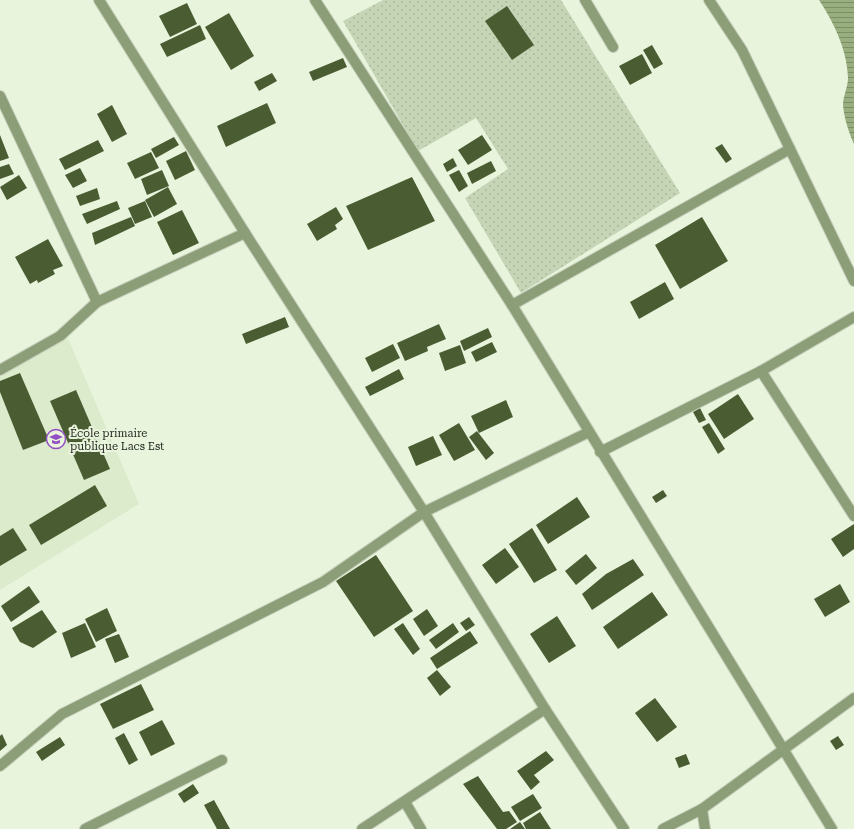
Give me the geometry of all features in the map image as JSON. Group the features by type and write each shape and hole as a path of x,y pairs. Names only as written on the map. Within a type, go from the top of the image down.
{"street":[{"path":"99,0 245,233 424,512 545,709 624,829"},
{"path":"315,0 512,305 600,452 832,829"},
{"path":"585,0 613,47"},
{"path":"709,0 742,50 854,281"},
{"path":"0,96 97,302"},
{"path":"512,305 790,149"},
{"path":"0,370 60,336 97,302 245,233"},
{"path":"600,452 761,371 854,317"},
{"path":"761,371 854,516"},
{"path":"0,766 62,714 323,582 424,512 589,432"},
{"path":"663,829 702,809 782,749 854,698"},
{"path":"362,829 545,709"},
{"path":"85,829 222,760"},
{"path":"404,802 421,829"},
{"path":"702,809 705,829"}],"shaded area":[{"path":"383,0 561,0 680,193 521,293 465,198 508,169 476,118 418,151 343,21"},
{"path":"819,0 854,0 854,144 844,115 843,105 848,78 845,57 835,27"},
{"name":"École primaire publique Lacs Est","path":"67,336 139,504 0,590 0,374"}],"building":[{"path":"187,3 197,24 170,37 159,16"},
{"path":"507,6 534,45 512,60 485,21"},
{"path":"229,13 254,56 231,70 205,27"},
{"path":"200,25 206,39 167,57 160,44"},
{"path":"652,45 663,64 654,69 643,50"},
{"path":"642,54 652,73 630,85 619,66"},
{"path":"343,58 347,67 313,81 309,72"},
{"path":"272,73 277,81 259,91 254,82"},
{"path":"267,103 276,123 226,147 217,126"},
{"path":"112,105 127,134 112,142 97,114"},
{"path":"0,135 9,158 0,161"},
{"path":"482,135 492,150 468,165 458,150"},
{"path":"174,137 179,145 156,158 151,149"},
{"path":"98,140 104,151 65,170 59,159"},
{"path":"722,144 732,159 726,163 715,148"},
{"path":"186,151 195,170 175,180 166,161"},
{"path":"151,152 159,168 135,179 127,163"},
{"path":"453,158 457,166 447,172 443,164"},
{"path":"491,161 496,171 472,184 467,173"},
{"path":"9,164 14,174 0,179 0,167"},
{"path":"80,168 87,181 73,188 65,175"},
{"path":"162,170 169,186 147,195 141,179"},
{"path":"459,170 468,186 459,192 449,175"},
{"path":"19,175 27,188 7,200 0,187"},
{"path":"412,177 435,221 368,250 346,206"},
{"path":"168,187 177,204 154,217 145,200"},
{"path":"97,188 100,199 80,206 76,196"},
{"path":"117,201 120,209 87,224 82,214"},
{"path":"145,201 152,217 135,224 128,208"},
{"path":"336,207 343,219 335,225 337,229 317,241 307,224"},
{"path":"182,210 199,243 173,255 157,222"},
{"path":"131,217 135,226 95,245 92,233"},
{"path":"702,217 728,261 680,289 655,245"},
{"path":"48,239 63,266 53,270 55,274 38,283 37,280 30,284 15,257"},
{"path":"665,282 674,299 639,319 630,302"},
{"path":"285,317 289,327 246,344 242,334"},
{"path":"439,324 446,339 427,347 428,351 405,361 397,343"},
{"path":"488,328 492,337 464,351 460,341"},
{"path":"492,342 497,352 476,362 471,352"},
{"path":"393,344 400,358 372,372 365,358"},
{"path":"460,345 466,363 445,371 439,353"},
{"path":"399,369 404,379 370,396 365,387"},
{"path":"20,373 49,440 23,450 0,392 0,381"},
{"path":"76,390 110,469 84,480 50,401"},
{"path":"738,394 754,419 724,439 708,414"},
{"path":"506,400 513,417 479,433 471,416"},
{"path":"700,408 706,420 699,423 693,412"},
{"path":"459,423 475,450 454,461 439,435"},
{"path":"709,423 725,449 718,454 702,427"},
{"path":"477,431 494,453 486,460 469,437"},
{"path":"433,436 442,455 416,466 408,447"},
{"path":"95,485 107,506 41,545 29,525"},
{"path":"663,490 667,496 656,503 652,497"},
{"path":"577,497 590,517 548,544 536,525"},
{"path":"854,524 854,549 843,557 831,539"},
{"path":"13,528 27,550 0,566 0,536"},
{"path":"532,528 557,570 534,583 509,544"},
{"path":"505,548 519,567 496,584 482,565"},
{"path":"586,554 597,568 576,585 565,571"},
{"path":"376,555 413,611 374,637 336,581"},
{"path":"633,559 644,575 592,610 582,594 606,574"},
{"path":"840,584 850,602 825,617 814,599"},
{"path":"29,586 40,602 11,622 1,606"},
{"path":"652,592 668,615 618,649 603,627"},
{"path":"107,608 117,631 96,642 85,619"},
{"path":"427,609 438,626 424,636 413,619"},
{"path":"42,610 57,632 33,648 20,642 12,628"},
{"path":"557,616 576,646 549,663 530,634"},
{"path":"469,617 475,625 466,631 460,623"},
{"path":"85,623 96,647 71,658 62,633"},
{"path":"403,623 420,649 413,655 394,629"},
{"path":"453,623 459,632 436,649 429,640"},
{"path":"470,631 478,643 437,669 430,658"},
{"path":"119,634 129,657 115,663 105,639"},
{"path":"437,670 451,687 440,696 427,678"},
{"path":"141,684 154,710 113,729 100,704"},
{"path":"655,698 677,727 657,742 635,713"},
{"path":"162,720 175,744 151,756 139,732"},
{"path":"124,733 138,760 129,765 115,738"},
{"path":"2,734 7,745 0,751 0,736"},
{"path":"838,736 844,745 836,750 830,741"},
{"path":"60,737 65,745 42,761 36,752"},
{"path":"546,751 554,760 534,775 540,782 531,790 517,771"},
{"path":"686,754 690,764 679,768 675,758"},
{"path":"478,776 503,812 509,811 517,822 506,829 497,829 463,784"},
{"path":"193,784 199,793 184,803 178,794"},
{"path":"533,794 542,808 520,821 511,807"},
{"path":"214,800 230,829 217,829 204,805"},
{"path":"540,812 551,829 526,829 523,823"},
{"path":"520,822 525,829 510,829"}],"place":[{"name":"École primaire publique Lacs Est","path":"56,439"}]}
